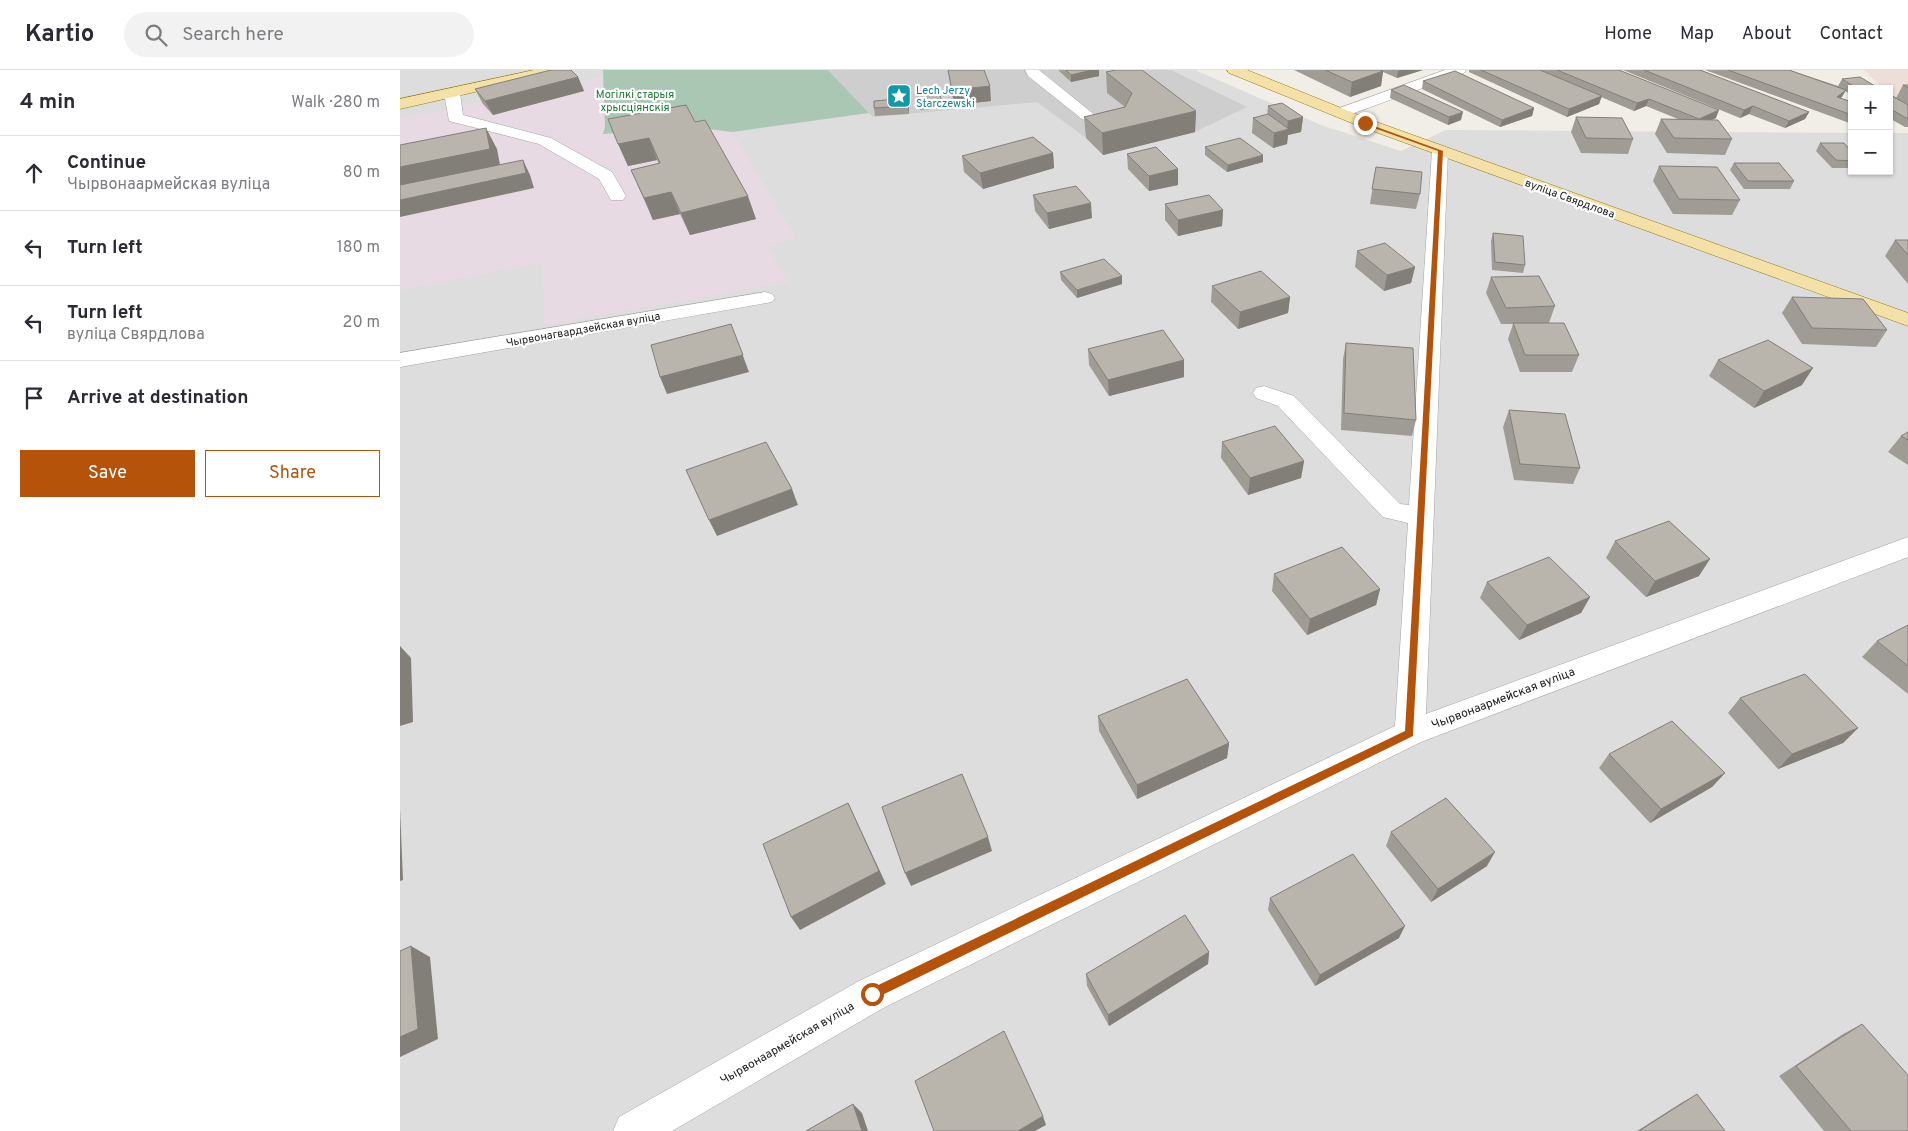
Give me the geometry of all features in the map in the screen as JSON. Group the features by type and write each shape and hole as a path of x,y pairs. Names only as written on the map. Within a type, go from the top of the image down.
{"main road":[{"path":"400,104 554,70"},
{"name":"вуліца Свярдлова","path":"1234,70 1340,114 1908,320"}],"street":[{"path":"1032,70 1033,73 1088,116"},
{"path":"1340,114 1459,70"},
{"path":"452,93 455,118 545,141 606,176 618,196"},
{"path":"1410,733 1440,151"},
{"name":"Чырвонагвардзейская вуліца","path":"400,360 766,298"},
{"path":"1264,393 1286,401 1392,511 1422,517"},
{"name":"Чырвонаармейская вуліца","path":"633,1131 872,994 1410,733 1908,547"}],"shaded area":[{"path":"400,70 1195,70 1321,125 1401,151 1446,130 1848,133 1848,175 1893,175 1893,133 1908,133 1908,1131 400,1131"},
{"path":"828,70 1111,70 1116,74 1132,70 1171,70 1247,107 1195,132 1103,155 1086,138 1037,102 873,117"},
{"path":"1864,70 1908,70 1908,109 1893,97 1893,85 1880,85"},
{"path":"602,77 605,127 603,134 694,127 732,132 795,237 767,246 788,282 545,325 542,262 400,290 400,119"}],"green space":[{"name":"Могілкі старыя хрысціянскія","path":"603,70 828,70 869,113 732,132 694,127 603,134 605,127"}],"building":[{"path":"551,70 571,70 578,77 485,101 475,89"},
{"path":"948,70 984,70 990,86 952,90"},
{"path":"1066,70 1092,70 1071,75"},
{"path":"1142,70 1196,111 1102,133 1084,117 1125,107 1132,93 1106,72"},
{"path":"1325,70 1380,70 1383,71 1352,82"},
{"path":"1481,70 1540,70 1602,96 1569,109"},
{"path":"1557,70 1619,70 1719,110 1699,119 1649,99 1637,103"},
{"path":"1644,70 1700,70 1809,112 1789,121 1753,106 1744,110"},
{"path":"1728,70 1789,70 1846,90 1837,97 1848,101 1848,114"},
{"path":"1455,71 1534,108 1502,120 1423,81"},
{"path":"1860,77 1873,85 1852,85 1842,79"},
{"path":"1404,85 1463,112 1449,117 1391,90"},
{"path":"939,89 941,100 919,102 917,91"},
{"path":"1893,96 1908,105 1908,119 1893,110"},
{"path":"908,98 908,106 874,108 874,101"},
{"path":"1282,103 1303,117 1288,121 1268,106"},
{"path":"686,105 695,122 705,120 748,196 681,213 671,192 644,198 631,170 660,163 649,138 618,144 608,119"},
{"path":"1268,114 1289,129 1274,133 1253,118"},
{"path":"1576,117 1622,118 1633,139 1586,138"},
{"path":"1661,119 1718,120 1732,139 1674,138"},
{"path":"486,128 490,149 400,167 400,145"},
{"path":"1033,137 1053,153 980,173 962,156"},
{"path":"1240,138 1263,155 1228,165 1205,147"},
{"path":"1820,143 1844,143 1848,148 1848,161 1836,160"},
{"path":"1156,147 1178,169 1149,176 1127,154"},
{"path":"523,160 526,173 400,200 400,185"},
{"path":"1734,163 1779,163 1794,181 1748,181"},
{"path":"1659,166 1717,167 1740,200 1679,199"},
{"path":"1376,167 1422,172 1420,194 1372,189"},
{"path":"1076,186 1091,203 1047,213 1033,195"},
{"path":"1209,195 1223,210 1178,220 1165,204"},
{"path":"1493,233 1523,236 1525,265 1495,262"},
{"path":"1895,240 1908,240 1908,255"},
{"path":"1385,243 1415,267 1387,275 1357,251"},
{"path":"1104,259 1122,276 1077,290 1060,272"},
{"path":"1261,271 1290,297 1240,312 1212,286"},
{"path":"1539,276 1555,306 1506,308 1491,277"},
{"path":"1792,297 1863,299 1887,330 1812,328"},
{"path":"1513,323 1564,323 1579,355 1525,355"},
{"path":"731,324 743,355 660,377 651,345"},
{"path":"1163,330 1184,360 1108,380 1088,349"},
{"path":"1768,340 1813,368 1764,391 1718,360"},
{"path":"1346,343 1413,348 1416,420 1344,413"},
{"path":"1509,410 1565,414 1580,468 1520,464"},
{"path":"1275,426 1304,461 1250,478 1222,442"},
{"path":"1908,432 1908,440 1901,436"},
{"path":"766,442 792,489 709,520 686,470"},
{"path":"1669,521 1710,559 1655,581 1615,541"},
{"path":"1342,547 1380,589 1310,619 1274,574"},
{"path":"1549,557 1590,597 1527,625 1487,582"},
{"path":"1908,625 1908,666 1877,641"},
{"path":"1805,674 1858,728 1792,754 1740,698"},
{"path":"1187,679 1229,743 1137,785 1098,716"},
{"path":"1672,721 1725,773 1661,809 1609,754"},
{"path":"962,774 988,837 905,873 882,807"},
{"path":"1446,798 1495,852 1438,889 1391,832"},
{"path":"848,803 879,871 791,917 763,844"},
{"path":"1353,854 1405,926 1320,975 1270,898"},
{"path":"1185,915 1209,952 1108,1015 1086,974"},
{"path":"411,946 418,1029 400,1037 400,951"},
{"path":"1862,1024 1908,1075 1908,1131 1851,1131 1796,1066"},
{"path":"1004,1031 1043,1116 1018,1131 934,1131 915,1081"},
{"path":"1697,1094 1725,1131 1639,1131"},
{"path":"853,1104 862,1131 806,1131"}],"place":[{"name":"Lech Jerzy Starczewski","path":"899,96"}],"route":[{"path":"872,994 1410,733 1440,151 1365,123"}]}
